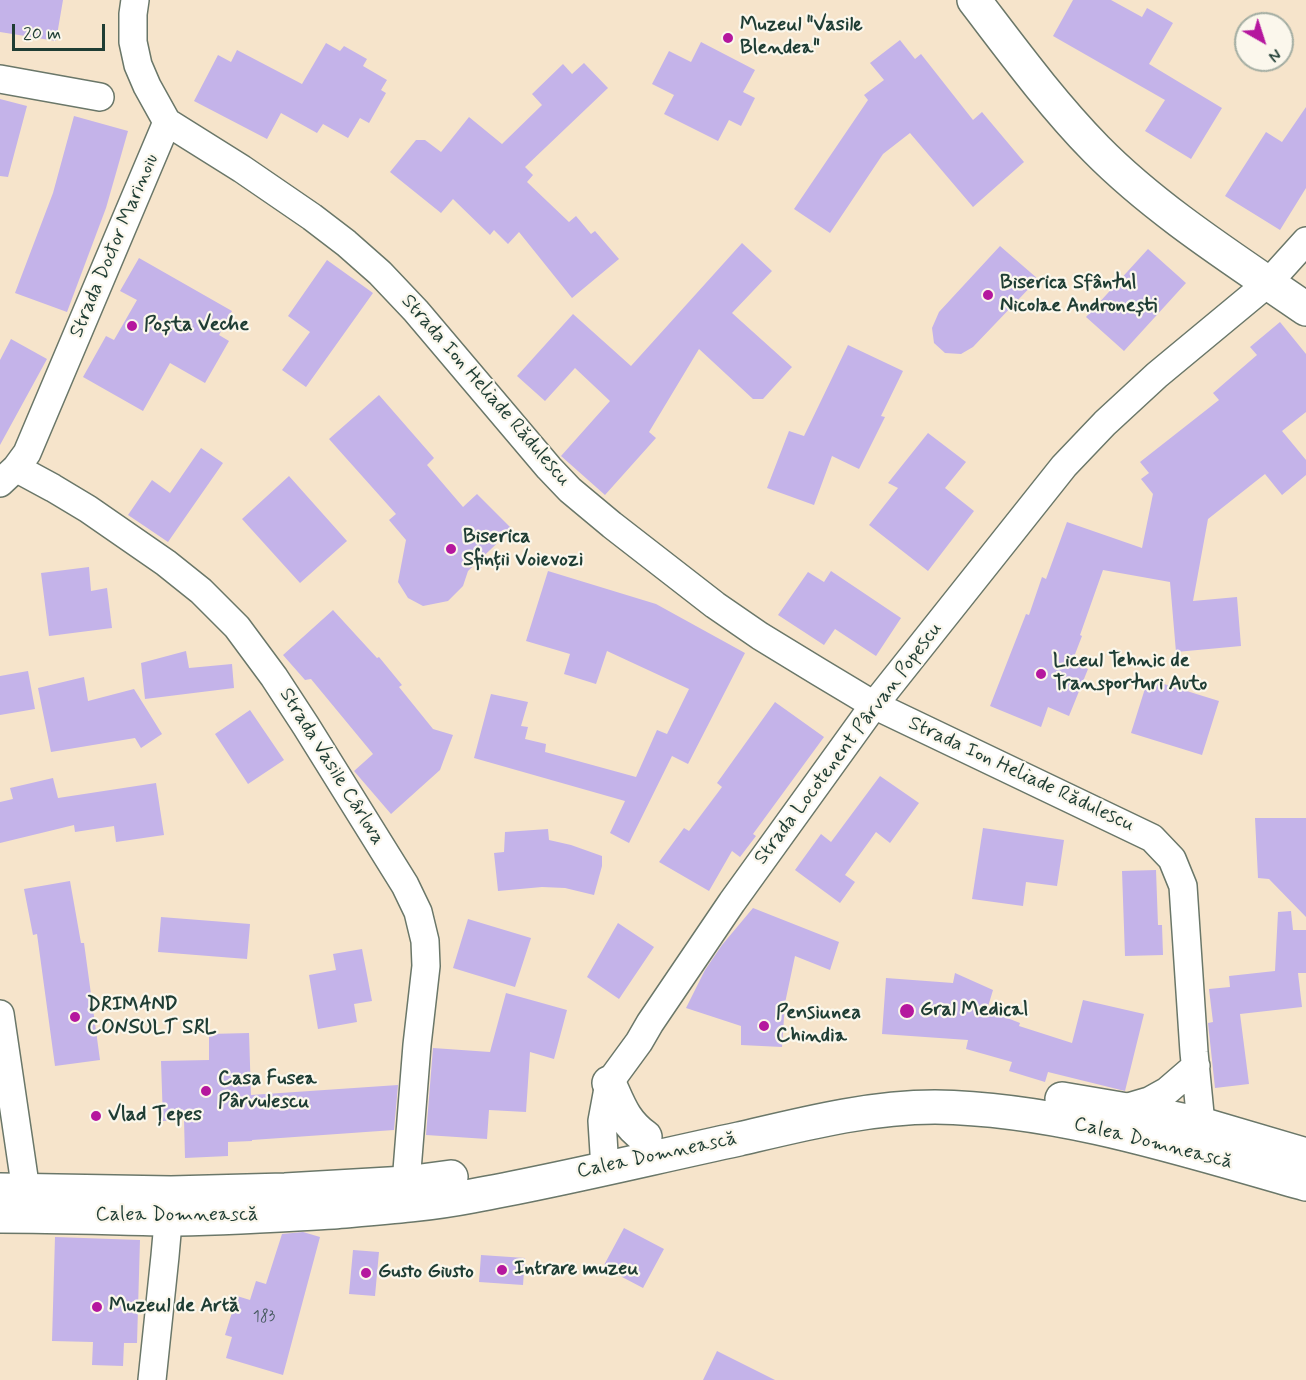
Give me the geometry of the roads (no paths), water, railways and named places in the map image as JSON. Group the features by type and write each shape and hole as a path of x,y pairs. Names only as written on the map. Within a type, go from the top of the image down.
{"main road":[{"path":"974,0 1052,99 1095,148 1146,194 1213,245 1306,309"},
{"path":"609,1083 624,1116 636,1131 645,1137"},
{"name":"Calea Domnească","path":"13,1203 170,1206 287,1215 405,1207 474,1196 604,1158 645,1137 874,1089 936,1084 984,1087 1122,1109 1306,1184"},
{"name":"Calea Domnească","path":"170,1206 285,1190 406,1183 604,1158 897,1109 934,1107 982,1109 1096,1127 1200,1139"},
{"path":"1200,1139 1306,1155"}],"street":[{"path":"135,0 133,42 138,65 167,122"},
{"path":"0,80 100,98"},
{"name":"Strada Doctor Marinoiu","path":"8,475 27,453 167,122"},
{"name":"Strada Ion Heliade Rădulescu","path":"167,122 312,217 346,243 416,310 570,490 724,611 770,642 874,705 1152,838 1172,859 1183,886 1200,1139"},
{"name":"Strada Locotenent Pârvan Popescu","path":"604,1158 602,1121 609,1083 732,902 874,705 1064,466 1105,423 1157,375 1268,283 1306,241"},
{"name":"Strada Vasile Cârlova","path":"8,475 53,488 88,509 166,563 201,591 237,627 274,676 405,885 418,912 425,941 426,966 406,1183"},
{"path":"0,1014 13,1203"},
{"path":"1122,1109 1149,1101 1167,1091 1196,1066"},
{"path":"152,1380 170,1206"}],"place":[{"name":"Muzeul \"Vasile Blendea\"","path":"728,38"},
{"name":"Biserica Sfântul Nicolae Andronești","path":"988,295"},
{"name":"Poșta Veche","path":"132,326"},
{"name":"Biserica Sfinții Voievozi","path":"451,549"},
{"name":"Liceul Tehnic de Transporturi Auto","path":"1041,674"},
{"name":"Gral Medical","path":"907,1011"},
{"name":"DRIMAND CONSULT SRL","path":"75,1017"},
{"name":"Pensiunea Chindia","path":"764,1026"},
{"name":"Casa Fusea Pârvulescu","path":"206,1091"},
{"name":"Vlad Țepes","path":"96,1116"},
{"name":"Intrare muzeu","path":"502,1270"},
{"name":"Gusto Giusto","path":"366,1273"},
{"name":"Muzeul de Artă","path":"97,1307"}]}
